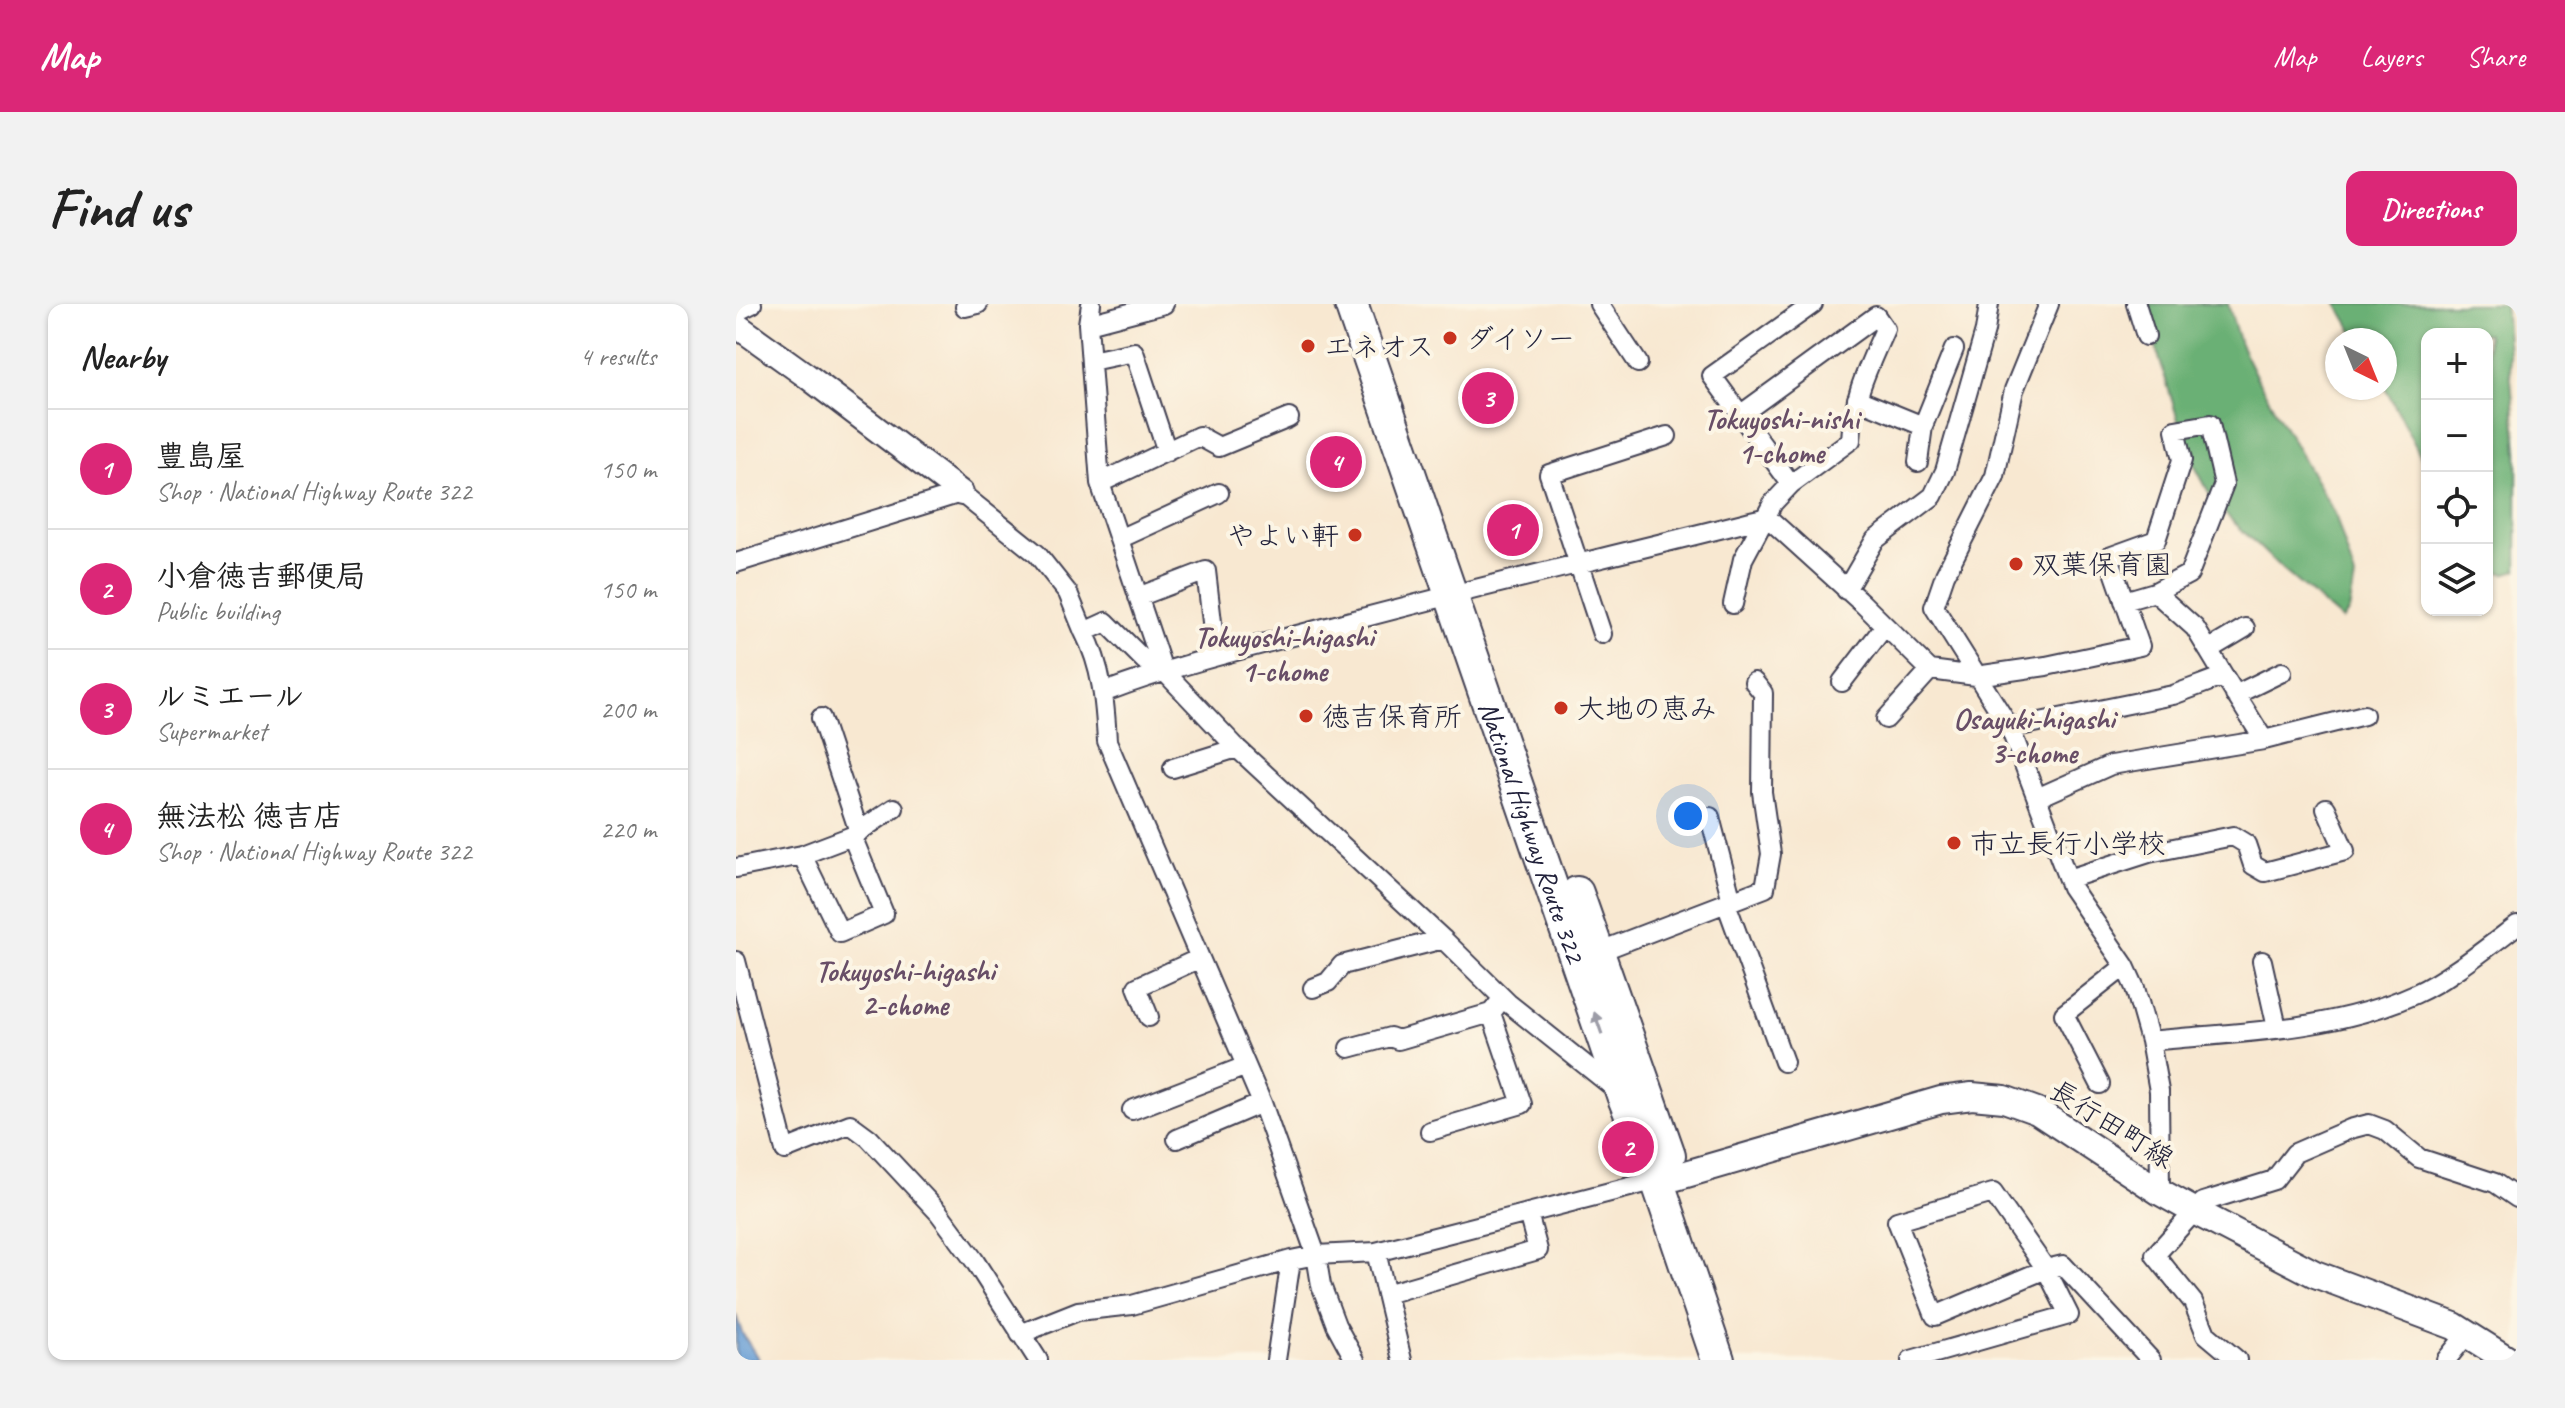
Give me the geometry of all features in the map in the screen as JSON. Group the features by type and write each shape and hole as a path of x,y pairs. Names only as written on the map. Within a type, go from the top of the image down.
{"highway":[{"name":"National Highway Route 322","path":"1351,304 1598,952 1667,1178 1718,1360"},
{"name":"National Highway Route 322","path":"1374,304 1623,1095 1667,1178 1738,1360"}],"main road":[{"name":"長行田町線","path":"1667,1178 1941,1100 1972,1096 2004,1099 2037,1111 2160,1192 2315,1274 2454,1326 2508,1360"}],"street":[{"path":"736,312 752,304"},
{"path":"1091,304 1088,324 1100,483 1163,670"},
{"path":"1088,324 1164,304"},
{"path":"1599,304 1638,363"},
{"path":"1791,484 1712,376 1813,304"},
{"path":"1846,590 1875,540 1933,496 1945,471 1985,331 1989,304"},
{"path":"2049,304 2014,390 1995,476 1945,575 1934,607 2010,728 2071,887 2125,966 2135,988 2150,1041 2159,1091 2160,1192"},
{"path":"2136,304 2146,336"},
{"path":"1733,604 1743,559 1773,503 1791,484 1851,440 1852,414 1885,329 1876,316 1740,415"},
{"path":"736,325 961,493 1037,554 1068,593 1092,647 1105,692 1107,741 1262,1103 1316,1255 1321,1285 1336,1325 1355,1360"},
{"path":"1918,462 1923,426 1954,349"},
{"path":"1091,361 1134,352 1167,452"},
{"path":"1857,399 1923,426"},
{"path":"1100,483 1199,436 1219,447 1289,418"},
{"path":"1767,517 1930,670 1976,676 2046,666 2140,646 2124,601 2109,557 2156,540 2182,460 2175,430 2210,424 2224,484 2189,574 2155,592 2124,601"},
{"path":"1602,634 1549,474 1667,436"},
{"path":"736,563 961,493"},
{"path":"1119,539 1219,493"},
{"path":"1105,692 1163,670 1767,517"},
{"path":"1138,597 1206,571 1216,656"},
{"path":"2155,592 2195,628 2264,740"},
{"path":"1084,632 1106,622 1144,660 1163,670 1237,748 1503,998 1623,1095"},
{"path":"1842,682 1884,627"},
{"path":"2208,650 2245,628"},
{"path":"1886,719 1930,670"},
{"path":"2235,695 2282,672"},
{"path":"2010,728 2173,695 2224,676"},
{"path":"1598,952 1765,888 1771,854 1762,792 1763,693 1754,682"},
{"path":"2037,798 2111,765 2264,740 2364,715"},
{"path":"802,855 840,933 884,914 821,718"},
{"path":"1173,768 1237,748"},
{"path":"736,868 802,855 856,834 894,808"},
{"path":"2068,879 2149,853 2233,836 2246,844 2253,865 2265,872 2345,851 2326,808"},
{"path":"1710,817 1729,902 1784,1062"},
{"path":"2150,1041 2277,1028 2373,1011 2418,993 2517,925"},
{"path":"1313,988 1328,982 1342,965 1443,939"},
{"path":"1149,1017 1137,987 1200,958"},
{"path":"736,961 785,1150 850,1124 869,1138 939,1213 974,1260 1038,1360"},
{"path":"2262,961 2277,1028"},
{"path":"2100,1084 2064,1014 2125,966"},
{"path":"1349,1048 1390,1037 1398,1040 1491,1013 1503,998"},
{"path":"1430,1131 1522,1104 1491,1013"},
{"path":"1132,1110 1246,1066"},
{"path":"1177,1139 1262,1103"},
{"path":"2237,1360 2206,1334 2193,1302 2155,1255 2203,1202 2274,1180 2295,1153 2369,1124 2385,1130 2419,1158 2495,1183 2517,1198"},
{"path":"1020,1334 1078,1311 1132,1305 1316,1255 1376,1252 1667,1178"},
{"path":"1918,1359 2069,1315 2046,1269 1993,1193 1897,1221 1935,1316 2046,1269 2063,1265 2151,1360"},
{"path":"1386,1294 1538,1250 1528,1213"},
{"path":"1376,1252 1402,1360"},
{"path":"1276,1360 1291,1260"},
{"path":"2446,1360 2467,1334"}],"green space":[{"path":"2143,304 2228,304 2240,344 2259,382 2335,514 2355,578 2349,611 2342,620 2283,570 2215,504 2188,453"},
{"path":"2337,304 2505,304 2517,453 2517,570 2505,574 2493,569 2493,328 2421,328 2421,456 2392,400 2397,400 2397,328 2351,328"}],"water":[{"path":"736,1315 742,1333 759,1360 736,1360"}],"place":[{"name":"ダイソー","path":"1450,338"},
{"name":"エネオス","path":"1308,346"},
{"name":"ルミエール","path":"1488,398"},
{"name":"無法松 徳吉店","path":"1336,462"},
{"name":"豊島屋","path":"1513,530"},
{"name":"やよい軒","path":"1355,535"},
{"name":"双葉保育園","path":"2016,564"},
{"name":"大地の恵み","path":"1561,708"},
{"name":"徳吉保育所","path":"1306,716"},
{"name":"市立長行小学校","path":"1954,843"},
{"name":"小倉徳吉郵便局","path":"1628,1147"}],"district":[{"name":"Tokuyoshi-nishi 1-chome","path":"1781,436"},
{"name":"Tokuyoshi-higashi 1-chome","path":"1284,654"},
{"name":"Osayuki-higashi 3-chome","path":"2034,736"},
{"name":"Tokuyoshi-higashi 2-chome","path":"905,988"}]}
